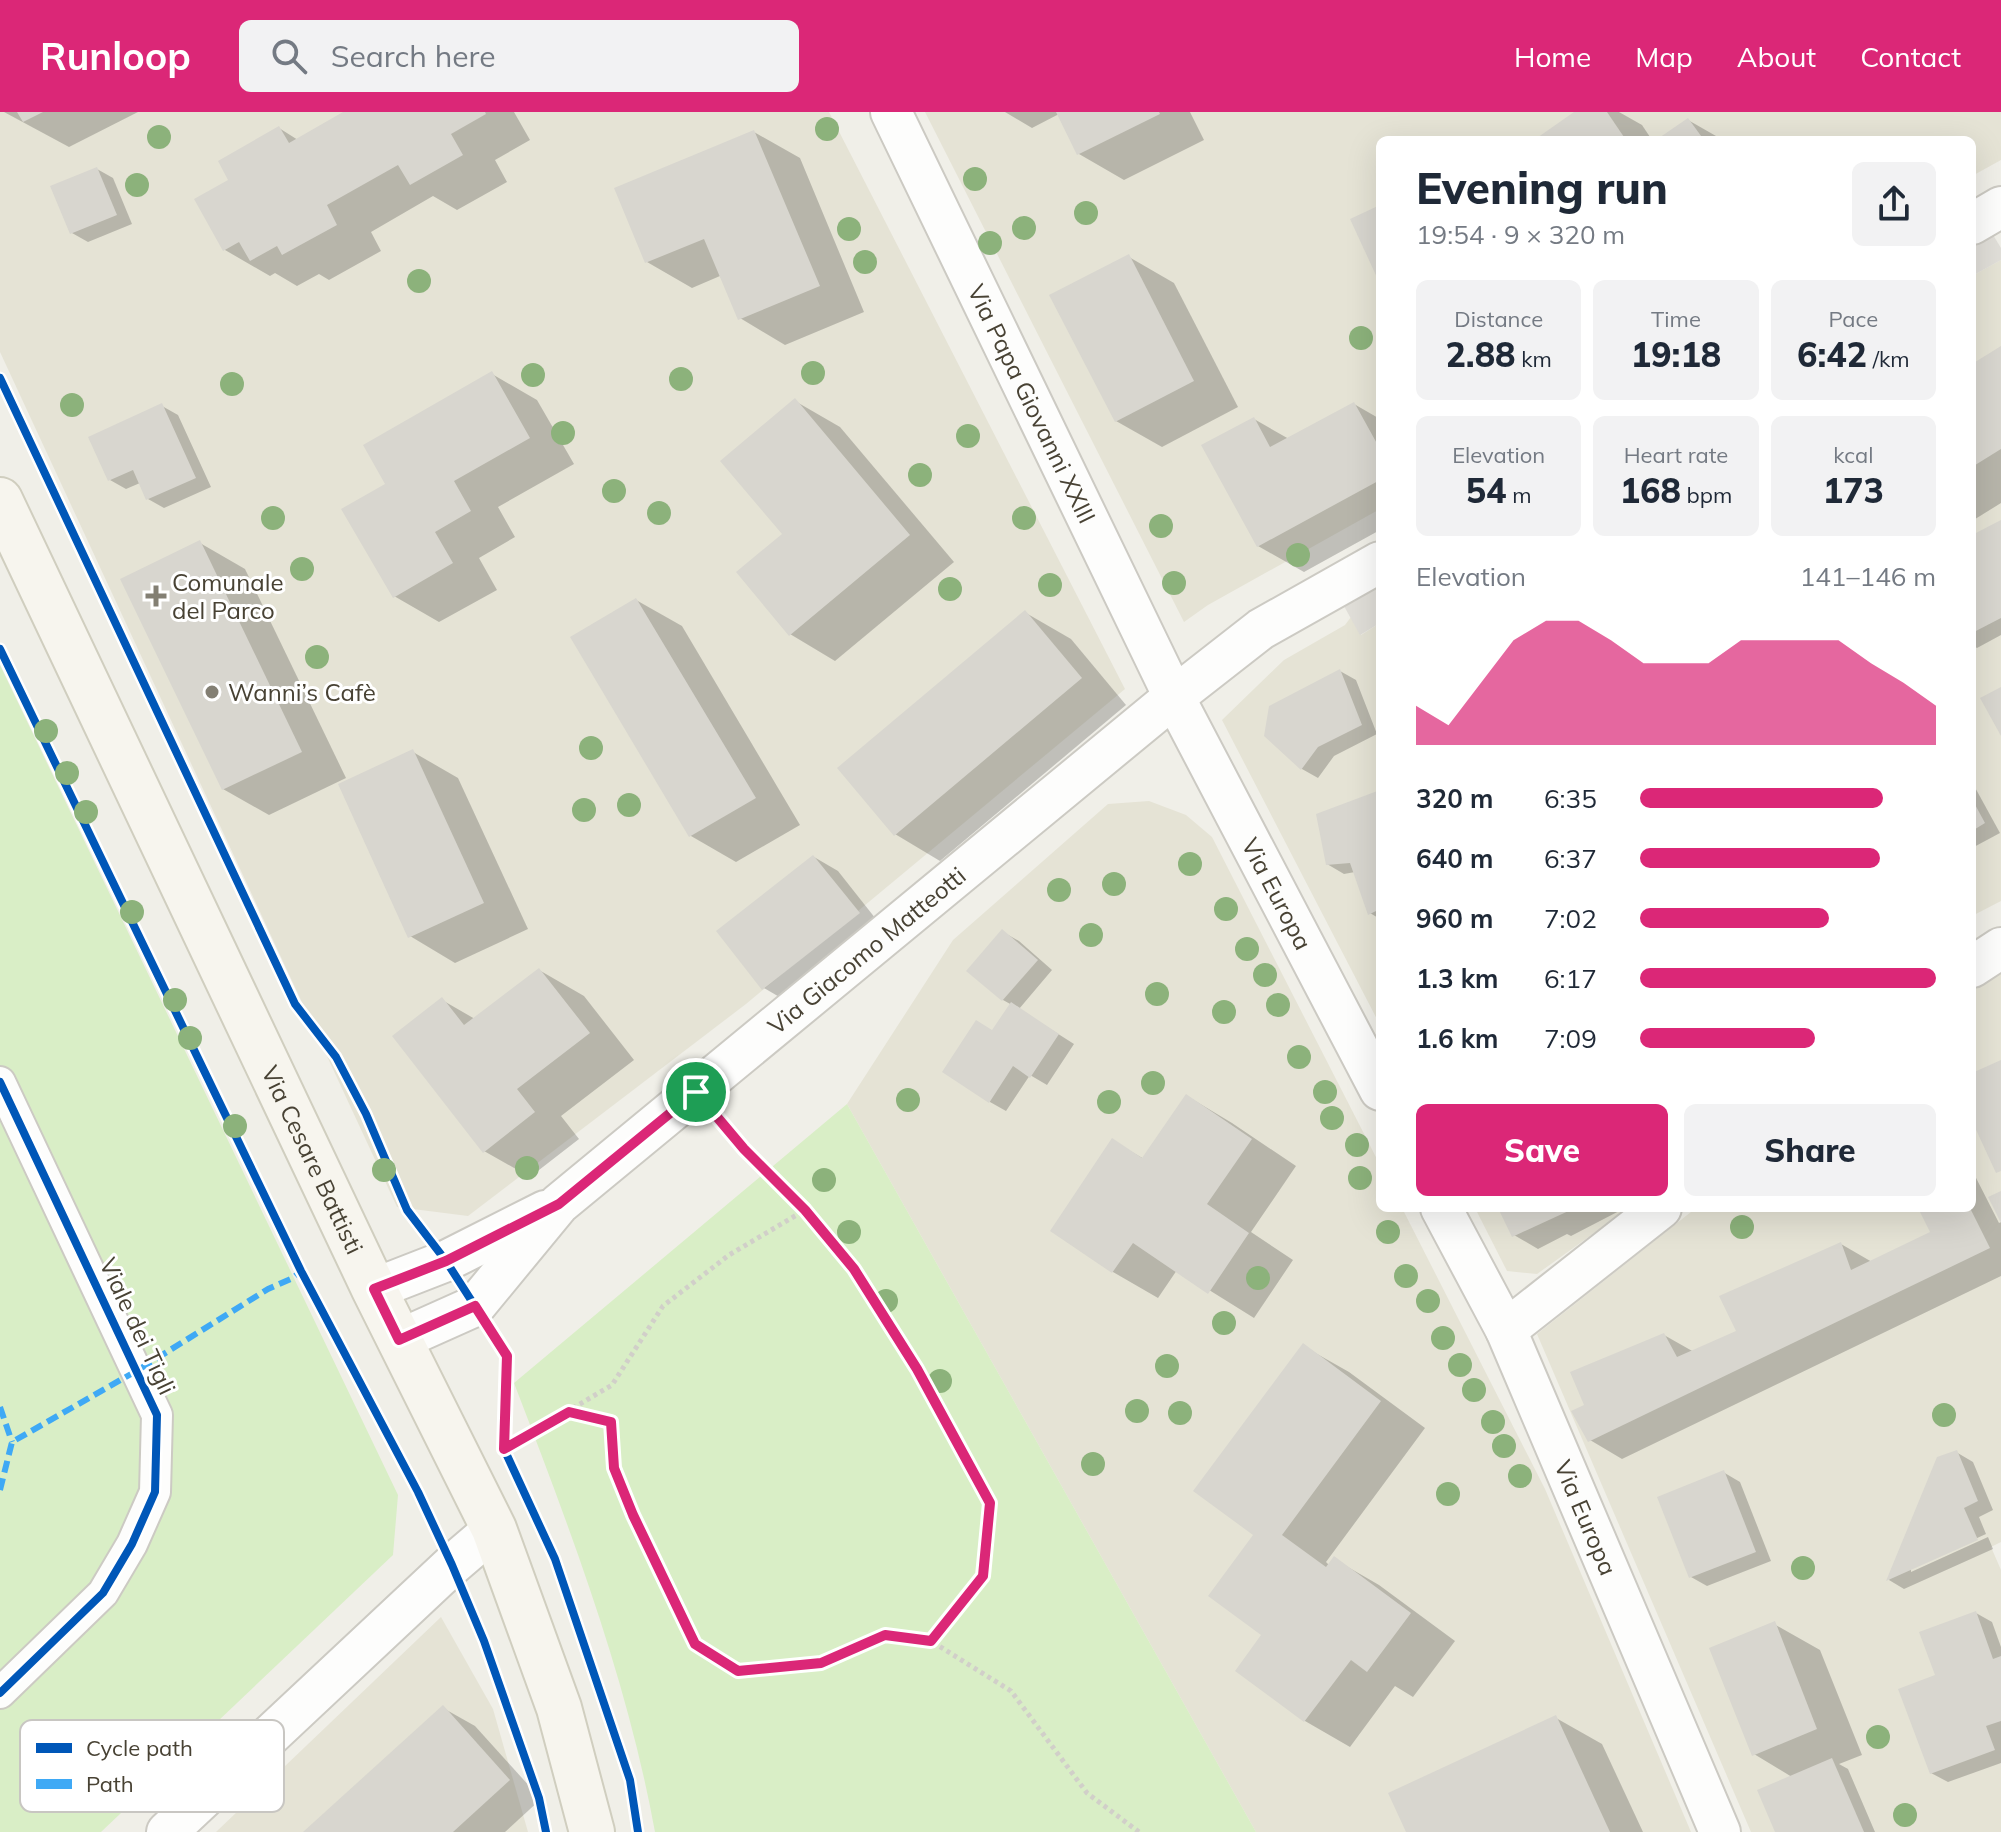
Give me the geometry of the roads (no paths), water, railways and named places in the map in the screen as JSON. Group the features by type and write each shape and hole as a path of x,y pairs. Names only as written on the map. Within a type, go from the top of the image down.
{"main road":[{"name":"Via Cesare Battisti","path":"0,500 374,1289 494,1529 559,1708 592,1832"}],"street":[{"name":"Via Papa Giovanni XXIII","path":"891,112 1174,697"},
{"path":"1976,222 2001,207"},
{"name":"Via Giacomo Matteotti","path":"399,1340 475,1306 559,1204 1174,697 1261,629 1376,564"},
{"name":"Via Europa","path":"1174,697 1376,1082"},
{"path":"1976,964 2001,948"},
{"name":"Viale dei Tigli","path":"0,1082 157,1415 155,1492 132,1544 103,1593 0,1693"},
{"name":"Via Giacomo Matteotti","path":"374,1289 446,1261 559,1204"},
{"name":"Via Europa","path":"1443,1212 1506,1330 1720,1832"},
{"path":"1506,1330 1656,1212"},
{"path":"284,1722 494,1529"},
{"path":"167,1832 188,1812"}],"place":[{"name":"Comunale del Parco","path":"156,596"},
{"name":"Wanni’s Cafè","path":"212,692"}]}
